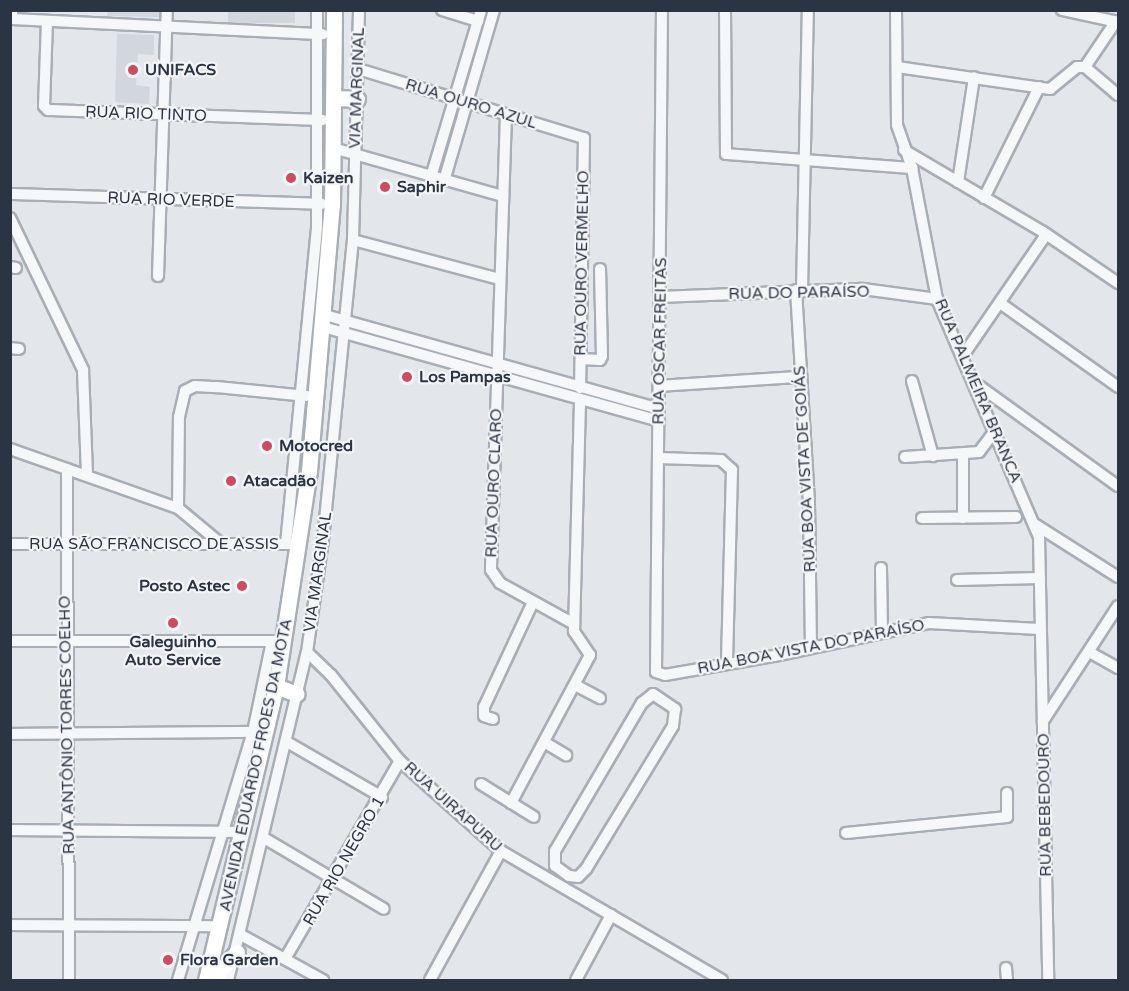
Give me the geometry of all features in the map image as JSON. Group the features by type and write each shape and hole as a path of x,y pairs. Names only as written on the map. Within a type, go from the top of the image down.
{"highway":[{"name":"AVENIDA EDUARDO FROES DA MOTA","path":"206,981 243,832 259,732 276,686 278,641 309,396 324,321 325,204 333,148 334,121 334,10"},
{"path":"334,98 357,99"},
{"path":"276,686 297,694"},
{"path":"211,981 237,952"}],"street":[{"path":"158,276 167,10"},
{"path":"178,508 180,410 185,391 195,386 309,396 325,204 317,120 317,10"},
{"name":"VIA MARGINAL","path":"228,981 237,952 307,652 346,334 353,240 359,10"},
{"path":"431,177 479,16 442,10"},
{"path":"444,181 494,10"},
{"name":"RUA OSCAR FREITAS","path":"660,674 658,458 662,10"},
{"path":"725,10 724,151 740,158 912,168"},
{"name":"RUA BOA VISTA DE GOIÁS","path":"808,10 799,290 800,377 809,504 811,648"},
{"name":"RUA PALMEIRA BRANCA","path":"896,10 896,117 904,150 912,168 937,299 1036,525 1040,578 1039,629"},
{"path":"1062,10 1117,22 1085,67"},
{"path":"12,15 47,21 335,34"},
{"name":"RUA RIO TINTO","path":"47,21 46,109 334,121"},
{"path":"897,66 1054,89 1077,67 1085,67 1119,94"},
{"name":"RUA OURO AZUL","path":"358,69 584,138"},
{"path":"958,182 974,78"},
{"path":"984,198 1039,87"},
{"name":"RUA OURO CLARO","path":"506,115 491,570 500,583 574,624"},
{"name":"RUA OURO VERMELHO","path":"580,387 584,138"},
{"path":"333,148 503,196"},
{"path":"904,150 1046,235 1119,283"},
{"name":"RUA RIO VERDE","path":"10,194 325,204"},
{"path":"10,218 83,370 87,474"},
{"path":"962,357 1046,235"},
{"path":"353,240 500,279"},
{"path":"581,359 600,360 602,356 600,269"},
{"name":"RUA DO PARAÍSO","path":"660,297 863,289 937,299"},
{"path":"1000,303 1119,387"},
{"path":"324,321 347,321 659,409"},
{"path":"324,321 346,334 659,421"},
{"path":"659,386 800,377"},
{"path":"912,381 933,456"},
{"path":"974,382 1119,486"},
{"path":"511,803 577,686 590,655 575,635 574,624 580,400"},
{"path":"905,457 963,455 981,451 995,431"},
{"path":"10,449 87,474 178,508 221,544"},
{"path":"10,454 25,455"},
{"path":"963,455 963,518"},
{"path":"658,458 721,460 732,470 727,664"},
{"name":"RUA ANTÔNIO TORRES COELHO","path":"67,469 69,981"},
{"path":"922,518 1016,517"},
{"path":"1036,525 1119,577"},
{"name":"RUA SÃO FRANCISCO DE ASSIS","path":"10,544 292,544"},
{"path":"881,568 882,630"},
{"path":"957,580 1040,578"},
{"path":"493,719 484,716 484,707 534,602"},
{"path":"1043,721 1091,653 1119,606"},
{"name":"RUA BOA VISTA DO PARAÍSO","path":"660,674 811,648 882,630 952,622 1039,629"},
{"name":"RUA BEBEDOURO","path":"1039,629 1048,981"},
{"path":"10,641 278,641 259,732 222,831 178,981"},
{"name":"RUA UIRAPURU","path":"307,652 331,675 400,761 501,851 721,980"},
{"path":"1091,653 1119,668"},
{"path":"653,694 675,709 673,726 586,869 578,877 569,876 555,866 555,851 642,703 653,694 660,674"},
{"path":"577,686 600,698"},
{"path":"10,734 259,732"},
{"path":"287,742 382,797"},
{"path":"544,742 566,755"},
{"name":"RUA RIO NEGRO 1","path":"285,959 334,880 400,761"},
{"path":"481,784 534,817"},
{"path":"846,833 1006,817 1007,793"},
{"path":"10,830 243,832"},
{"path":"264,838 384,909"},
{"path":"430,981 501,851"},
{"path":"576,981 611,915"},
{"path":"10,926 221,926"},
{"path":"241,935 323,981"},
{"path":"1006,968 1007,981"}],"shaded area":[{"path":"108,11 159,11 159,17 107,16"},
{"path":"228,11 295,11 295,23 228,23"},
{"path":"117,34 154,35 154,55 138,54 136,85 150,87 149,104 115,102"}],"place":[{"name":"UNIFACS","path":"133,70"},
{"name":"Kaizen","path":"291,178"},
{"name":"Saphir","path":"385,187"},
{"name":"Los Pampas","path":"407,377"},
{"name":"Motocred","path":"267,446"},
{"name":"Atacadão","path":"231,481"},
{"name":"Posto Astec","path":"242,586"},
{"name":"Galeguinho Auto Service","path":"173,623"},
{"name":"Flora Garden","path":"168,960"}]}
